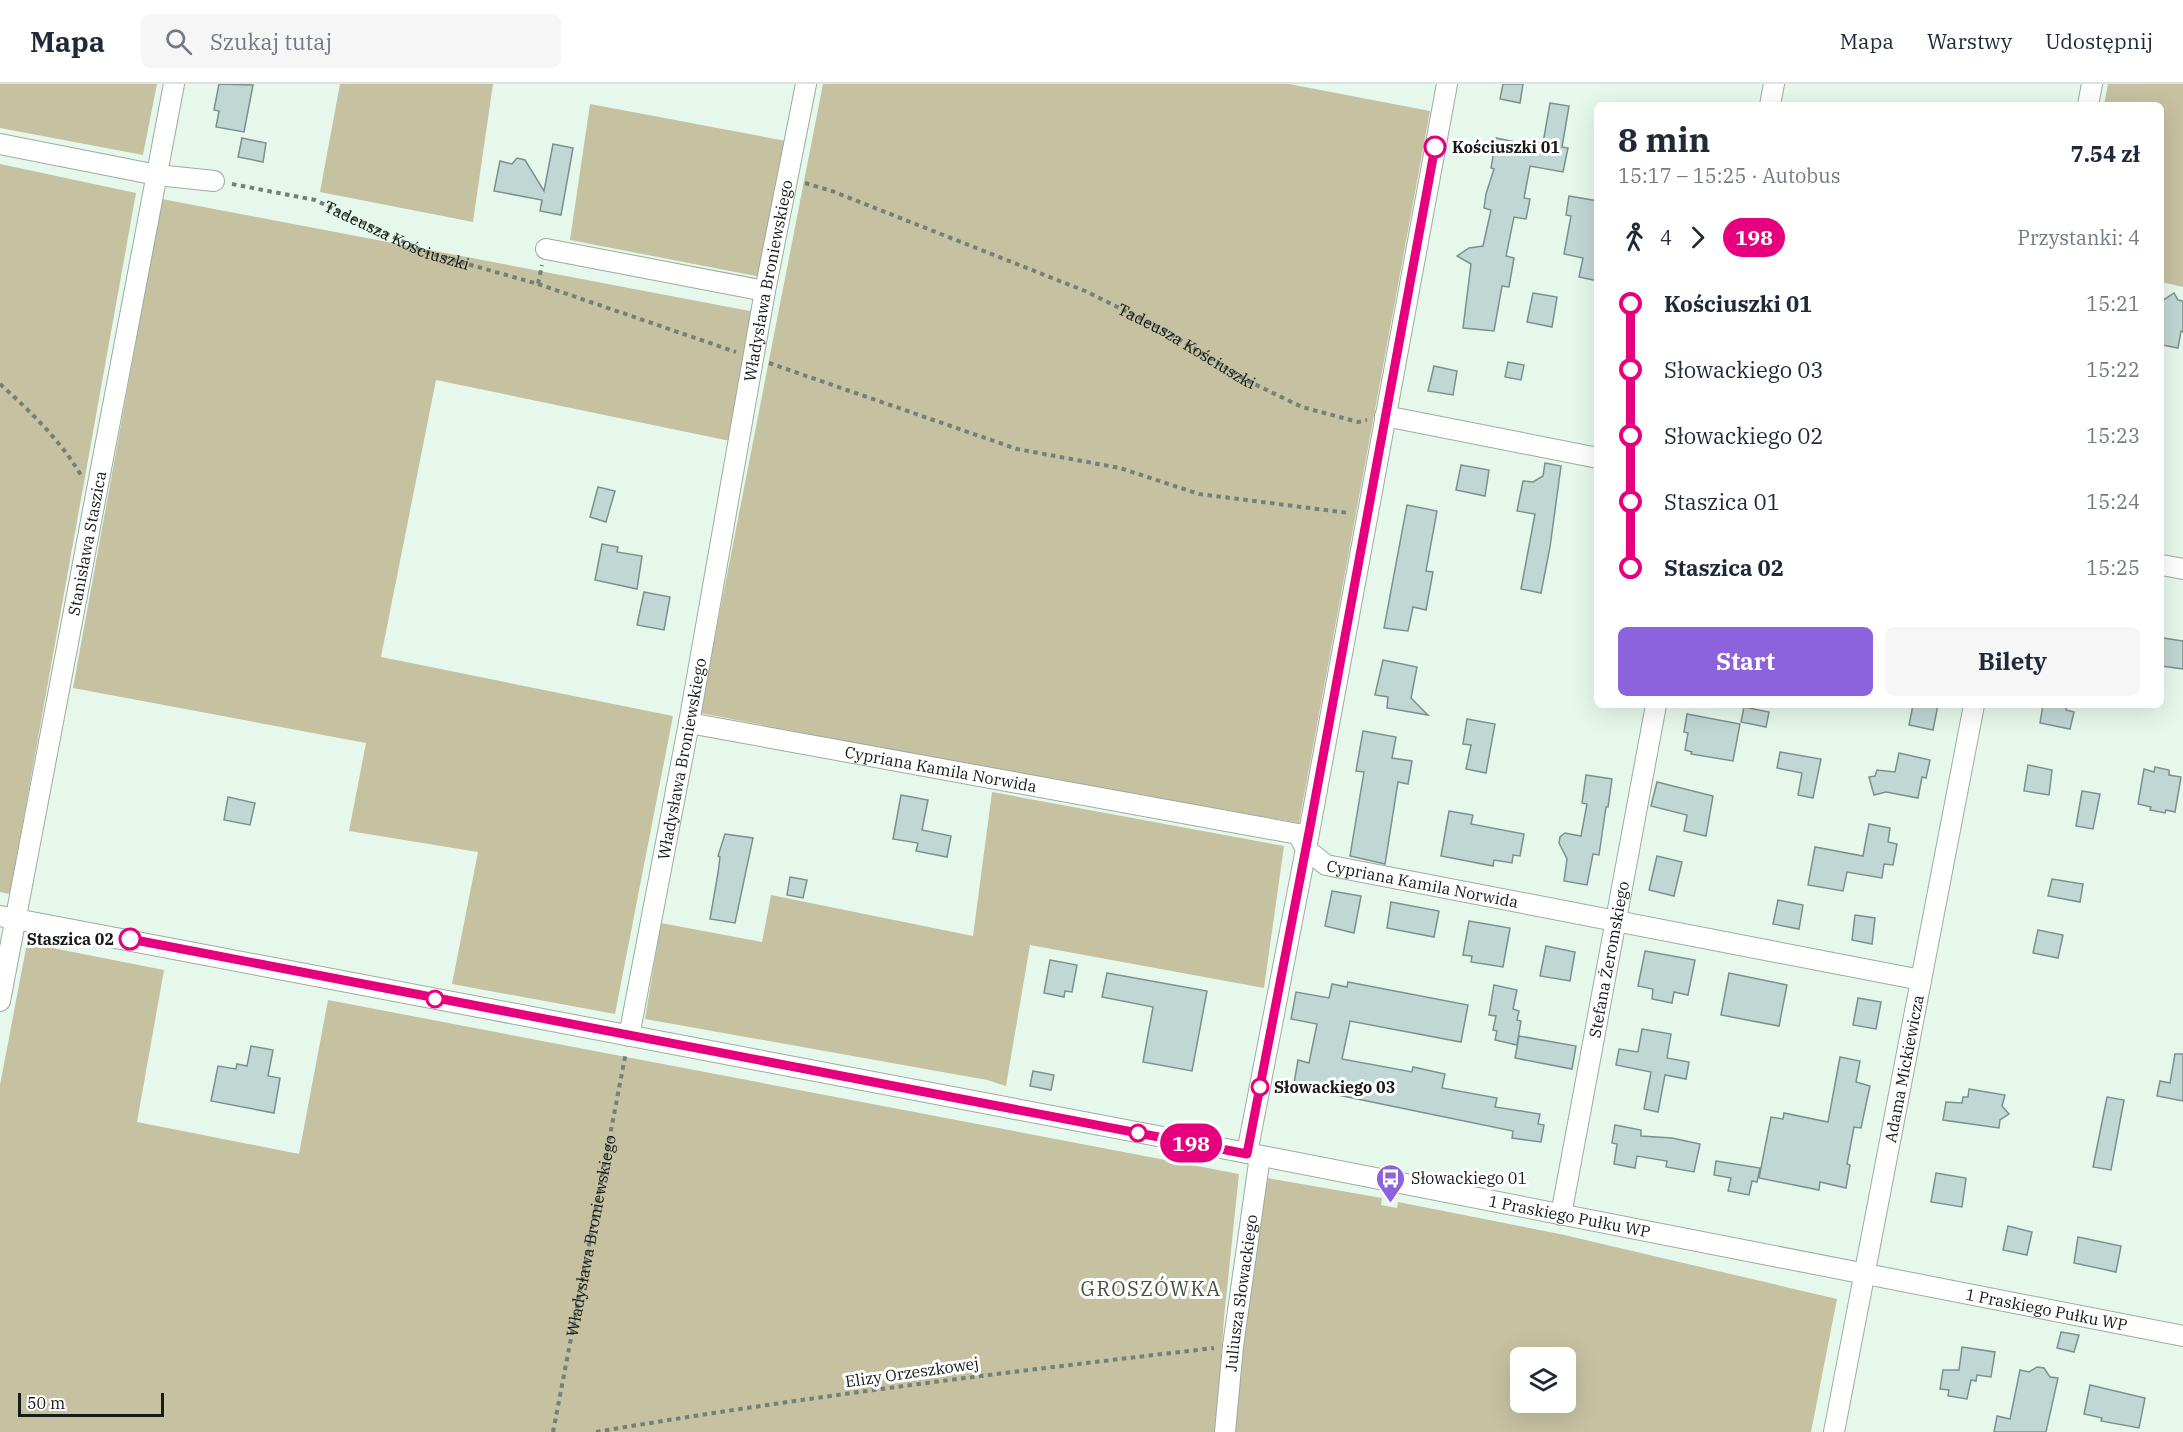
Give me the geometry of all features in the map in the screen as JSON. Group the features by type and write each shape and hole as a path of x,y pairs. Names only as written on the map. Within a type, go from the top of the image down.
{"street":[{"name":"Stanisława Staszica","path":"0,1001 8,917 95,499 174,84"},
{"name":"Władysława Broniewskiego","path":"629,1036 689,723 765,291 806,84"},
{"name":"Juliusza Słowackiego","path":"1225,1432 1253,1155 1305,849 1447,84"},
{"path":"1771,102 1774,84"},
{"path":"2089,102 2092,84"},
{"path":"0,144 156,175 214,182"},
{"path":"546,249 765,291"},
{"path":"1385,416 1594,457"},
{"path":"2164,565 2183,569"},
{"name":"Stefana Żeromskiego","path":"1561,1215 1655,708"},
{"name":"Adama Mickiewicza","path":"1834,1432 1973,708"},
{"name":"Cypriana Kamila Norwida","path":"689,723 1298,834 1305,849 1326,865 1921,980"},
{"name":"1 Praskiego Pułku WP","path":"8,917 1253,1155 2183,1336"}],"path":[{"name":"Tadeusza Kościuszki","path":"787,178 832,190 1085,291 1164,330 1246,380 1302,407 1358,422 1385,416"},
{"name":"Tadeusza Kościuszki","path":"214,182 260,188 315,200 425,252 538,284 1017,448 1120,468 1199,494 1367,515"},
{"path":"538,284 546,249"},
{"path":"0,384 41,422 68,453 95,499"},
{"name":"Władysława Broniewskiego","path":"553,1432 629,1036"},
{"name":"Elizy Orzeszkowej","path":"596,1432 762,1404 993,1373 1233,1346"}],"shaded area":[{"path":"0,84 157,84 143,155 0,128"},
{"path":"340,84 493,84 473,222 320,192"},
{"path":"823,84 1289,84 1430,111 1299,823 998,770 700,713"},
{"path":"2108,84 2183,84 2183,287 2164,282 2164,102 2105,102"},
{"path":"590,104 786,141 761,277 570,240"},
{"path":"0,164 136,193 10,894 0,892"},
{"path":"162,199 755,312 730,441 436,380 381,657 673,716 615,1014 452,984 478,852 349,831 366,743 73,688"},
{"path":"992,792 1284,846 1264,988 1030,945 1006,1086 987,1080 645,1019 661,923 762,942 771,895 973,936"},
{"path":"27,943 164,970 137,1122 299,1154 328,1000 1239,1174 1224,1318 1216,1432 0,1432 0,1085"},
{"path":"1267,1178 1382,1198 1381,1205 1397,1208 1398,1202 1560,1234 1837,1299 1811,1432 1233,1432 1244,1303"}],"building":[{"path":"219,84 253,85 244,132 216,127 219,111 214,110"},
{"path":"1503,84 1523,84 1520,103 1500,99"},
{"path":"1550,103 1569,106 1562,147 1568,148 1563,172 1530,166 1524,198 1530,199 1526,219 1514,217 1506,256 1514,258 1509,287 1502,286 1494,331 1463,328 1471,264 1457,256 1469,248 1483,246 1491,210 1484,208 1494,169 1491,168 1496,138 1534,146 1535,142 1543,143"},
{"path":"242,138 266,143 263,162 238,157"},
{"path":"553,144 573,148 561,215 540,211 542,200 494,191 500,161 512,164 517,158 525,160 544,191"},
{"path":"1569,196 1594,200 1594,280 1579,277 1583,258 1564,254 1571,216 1566,215"},
{"path":"1533,293 1557,297 1552,327 1527,322"},
{"path":"2174,293 2178,300 2183,301 2183,332 2181,331 2178,348 2164,345 2164,300"},
{"path":"1508,362 1524,365 1521,380 1505,377"},
{"path":"1434,366 1457,371 1453,395 1428,391"},
{"path":"1545,463 1561,466 1541,593 1521,589 1535,514 1517,511 1523,481 1533,482 1543,476"},
{"path":"1461,465 1489,470 1485,496 1456,490"},
{"path":"598,487 615,491 606,522 590,517"},
{"path":"1407,505 1437,511 1426,571 1433,572 1426,610 1413,607 1408,631 1384,628"},
{"path":"602,544 618,547 617,552 642,556 637,589 595,580"},
{"path":"644,592 670,597 664,630 637,625"},
{"path":"2164,638 2183,641 2183,669 2164,666"},
{"path":"1383,660 1417,667 1411,698 1428,715 1387,708 1388,697 1375,695"},
{"path":"1744,708 1769,712 1766,727 1741,722"},
{"path":"1912,708 1937,708 1933,730 1909,725"},
{"path":"2042,708 2066,708 2066,710 2074,712 2070,729 2040,723"},
{"path":"1687,714 1740,724 1733,761 1691,754 1692,752 1685,750 1688,733 1684,732"},
{"path":"1467,719 1495,724 1486,773 1466,769 1471,745 1463,744"},
{"path":"1363,731 1396,737 1392,758 1412,761 1408,784 1398,782 1385,864 1350,856 1364,772 1356,771"},
{"path":"1780,752 1821,759 1813,798 1798,795 1802,773 1777,768"},
{"path":"1899,753 1930,760 1926,778 1922,777 1918,798 1886,792 1874,795 1869,777 1875,776 1877,770 1895,772"},
{"path":"2028,765 2052,770 2049,795 2024,791"},
{"path":"2155,767 2169,770 2169,775 2181,777 2175,812 2150,810 2151,807 2138,804 2144,769 2154,772"},
{"path":"1586,775 1612,779 1599,855 1593,854 1587,885 1564,881 1567,859 1559,843 1560,837 1565,833 1581,836 1587,804 1582,803"},
{"path":"1657,782 1713,796 1706,836 1684,831 1687,815 1651,806"},
{"path":"2082,791 2100,794 2093,829 2076,826"},
{"path":"901,795 928,800 922,830 951,836 947,857 916,851 918,843 893,839"},
{"path":"228,797 255,803 250,825 224,820"},
{"path":"1449,811 1473,815 1471,824 1524,834 1520,856 1513,855 1512,863 1494,860 1493,866 1441,856"},
{"path":"1869,824 1890,828 1888,842 1897,844 1893,865 1884,864 1882,878 1847,872 1843,891 1808,885 1815,847 1863,856"},
{"path":"725,834 753,838 735,923 710,919 718,873 720,857 718,856"},
{"path":"1657,856 1682,862 1674,896 1649,890"},
{"path":"790,877 807,880 803,898 787,895"},
{"path":"2052,879 2083,884 2080,902 2048,896"},
{"path":"1332,891 1361,896 1354,933 1325,926"},
{"path":"1778,900 1803,905 1799,929 1773,924"},
{"path":"1391,902 1439,911 1434,937 1387,928"},
{"path":"1855,915 1875,918 1872,944 1852,940"},
{"path":"1469,921 1510,928 1503,967 1471,962 1472,956 1463,955"},
{"path":"2038,930 2063,935 2058,958 2033,953"},
{"path":"1546,946 1575,952 1570,981 1540,976"},
{"path":"1645,951 1695,960 1688,995 1674,992 1672,1003 1652,999 1653,989 1638,986"},
{"path":"1050,960 1077,965 1072,992 1065,991 1064,997 1044,993"},
{"path":"1107,973 1207,991 1192,1071 1143,1062 1153,1007 1102,997"},
{"path":"1729,973 1787,985 1779,1026 1721,1015"},
{"path":"1348,982 1468,1005 1461,1042 1350,1021 1342,1059 1412,1072 1413,1067 1445,1074 1442,1088 1497,1098 1495,1107 1540,1114 1538,1124 1544,1125 1541,1142 1512,1138 1513,1131 1323,1092 1323,1094 1293,1089 1298,1060 1309,1063 1317,1024 1291,1019 1296,992 1329,998 1332,984 1347,987"},
{"path":"1494,985 1517,990 1513,1009 1519,1011 1517,1020 1521,1021 1517,1045 1495,1040 1497,1031 1493,1030 1496,1016 1489,1015"},
{"path":"1858,998 1881,1002 1876,1029 1853,1025"},
{"path":"1642,1029 1671,1034 1667,1058 1689,1062 1686,1079 1665,1075 1658,1112 1644,1109 1651,1072 1616,1065 1619,1049 1638,1052"},
{"path":"1519,1036 1576,1046 1572,1069 1515,1058"},
{"path":"251,1046 273,1050 268,1076 280,1078 274,1113 211,1101 218,1066 236,1069 237,1064 247,1066"},
{"path":"2175,1054 2183,1054 2183,1101 2157,1096 2160,1081 2170,1083"},
{"path":"1840,1057 1860,1061 1856,1082 1870,1086 1861,1128 1854,1127 1847,1164 1850,1165 1846,1188 1820,1182 1819,1190 1759,1178 1771,1117 1783,1119 1784,1113 1828,1122"},
{"path":"1033,1071 1054,1075 1051,1090 1030,1086"},
{"path":"1969,1089 2005,1095 2002,1106 2009,1114 2000,1120 1999,1128 1943,1120 1946,1102 1962,1103 1963,1097 1968,1097"},
{"path":"2107,1097 2124,1100 2111,1170 2093,1167"},
{"path":"1615,1125 1641,1130 1641,1136 1672,1138 1700,1144 1694,1172 1666,1167 1667,1161 1637,1156 1635,1168 1614,1164 1617,1144 1612,1143"},
{"path":"1716,1161 1760,1168 1757,1182 1752,1181 1749,1195 1728,1191 1731,1178 1714,1175"},
{"path":"1936,1173 1966,1178 1962,1207 1931,1202"},
{"path":"2008,1226 2032,1232 2027,1255 2003,1250"},
{"path":"2078,1237 2121,1246 2116,1272 2074,1263"},
{"path":"2061,1332 2079,1335 2074,1352 2057,1348"},
{"path":"1962,1347 1995,1352 1991,1377 1977,1375 1976,1381 1971,1380 1967,1399 1948,1396 1949,1390 1940,1389 1943,1370 1959,1370"},
{"path":"2037,1367 2044,1368 2050,1377 2058,1378 2046,1432 1994,1432 1997,1416 2010,1419 2020,1370 2029,1372"},
{"path":"2090,1385 2145,1398 2139,1428 2101,1421 2102,1418 2084,1414"}],"bus line":[{"name":"198","path":"130,939 1247,1154 1310,827 1435,147"}],"place":[{"name":"Kościuszki 01","path":"1435,147"},
{"name":"Staszica 02","path":"130,939"},
{"name":"Słowackiego 03","path":"1260,1087"},
{"name":"Słowackiego 01","path":"1390,1204"}],"district":[{"name":"GROSZÓWKA","path":"1151,1289"}]}
